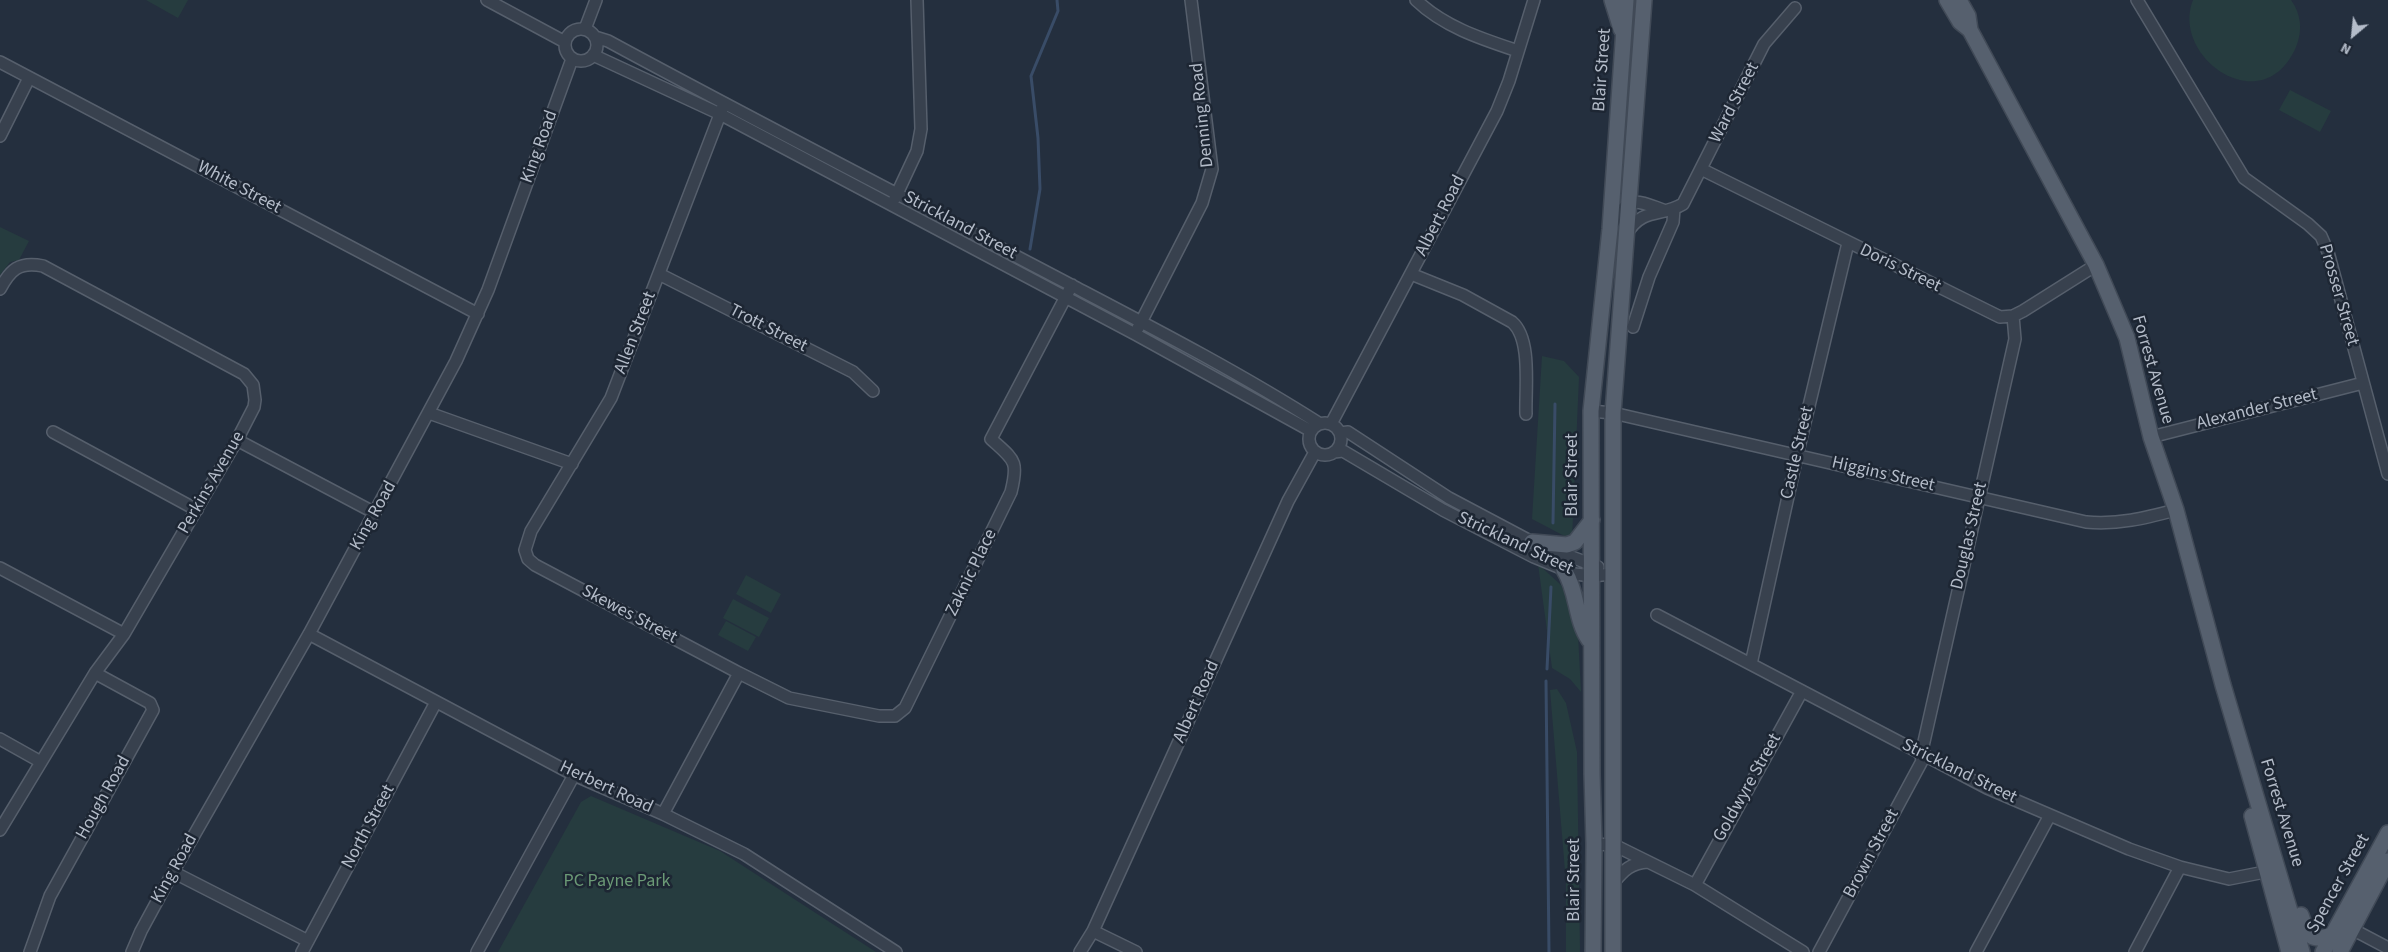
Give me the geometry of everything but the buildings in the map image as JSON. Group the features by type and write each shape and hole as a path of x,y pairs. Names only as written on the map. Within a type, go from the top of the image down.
{"main road":[{"path":"1612,0 1624,40"},
{"name":"Blair Street","path":"1593,952 1591,411 1610,229 1626,0"},
{"path":"1644,7 1655,0"},
{"name":"Forrest Avenue","path":"1947,0 1960,22 1970,30"},
{"name":"Forrest Avenue","path":"1962,2 1968,16 1970,30 2096,265 2127,338 2151,437 2176,510 2223,685 2231,732 2272,871 2289,952"},
{"name":"Blair Street","path":"1614,952 1613,413 1644,7"},
{"path":"1532,542 1567,544 1575,542 1592,520"},
{"path":"1564,570 1571,580 1582,630 1592,646"},
{"name":"Spencer Street","path":"2323,952 2388,833"},
{"name":"Spencer Street","path":"2340,952 2388,861"},
{"name":"Forrest Avenue","path":"2272,871 2286,894 2302,952"},
{"path":"2286,894 2298,906 2305,928 2310,936 2320,939 2333,934"}],"street":[{"path":"487,0 565,42"},
{"path":"585,29 596,0"},
{"path":"891,206 917,151 921,130 917,0"},
{"name":"Denning Road","path":"1135,334 1202,203 1212,169 1190,0"},
{"path":"1416,0 1440,18 1467,33 1518,52"},
{"name":"Albert Road","path":"1321,426 1411,274 1497,111 1534,0"},
{"name":"Prosser Street","path":"2136,0 2244,178 2308,224 2321,236 2328,252 2363,382 2383,432 2388,474"},
{"name":"Ward Street","path":"1633,327 1649,276 1673,222 1674,208 1701,169 1764,44 1795,8"},
{"path":"585,29 595,37 597,44 593,55 586,60 572,59 566,52 565,42 572,31 585,29"},
{"name":"Strickland Street","path":"595,37 608,41 891,206 1135,334 1321,426"},
{"name":"Strickland Street","path":"593,55 722,109 898,193 1142,322 1321,426"},
{"name":"King Road","path":"132,952 140,931 309,634 429,413 478,314 572,59"},
{"name":"White Street","path":"0,62 478,314"},
{"path":"0,136 29,78"},
{"name":"Allen Street","path":"524,550 532,531 611,398 722,109"},
{"name":"Doris Street","path":"1701,169 2000,318 2013,316"},
{"path":"1610,229 1622,207 1630,202 1644,202 1674,208"},
{"path":"1627,233 1632,224 1651,213 1674,208"},
{"name":"Castle Street","path":"1751,664 1797,456 1848,243"},
{"name":"Perkins Avenue","path":"0,289 9,273 16,268 29,264 43,266 244,374 253,385 255,400 254,407 237,440 124,634 95,674 0,830"},
{"path":"2013,316 2096,265"},
{"name":"Trott Street","path":"659,274 853,372 873,391"},
{"path":"1411,274 1463,295 1512,322 1519,328 1524,342 1526,414"},
{"name":"Zaknic Place","path":"739,673 790,698 879,716 895,716 905,708 1011,492 1017,471 1012,459 990,439 1072,285"},
{"name":"Douglas Street","path":"1922,755 1978,497 2016,339 2013,316"},
{"name":"Alexander Street","path":"2151,437 2363,382"},
{"name":"Higgins Street","path":"1591,411 1613,413 2086,522 2107,524 2127,522 2176,510"},
{"path":"429,413 572,464"},
{"path":"1321,426 1340,433 1340,446 1334,452 1322,455 1315,452 1309,442 1321,426"},
{"path":"53,432 197,510"},
{"name":"Strickland Street","path":"1340,433 1348,432 1449,498 1532,542 1592,570"},
{"path":"237,440 375,512"},
{"name":"Strickland Street","path":"1334,452 1343,451 1443,510 1564,570 1592,570 1612,574"},
{"name":"Albert Road","path":"1080,952 1093,931 1288,501 1315,452"},
{"name":"Skewes Street","path":"524,550 528,559 535,565 739,673"},
{"path":"0,568 124,634"},
{"name":"Strickland Street","path":"1657,615 1987,788 2128,849 2229,879 2272,871"},
{"name":"Herbert Road","path":"309,634 574,774 663,814 744,854 896,952"},
{"path":"663,814 739,673"},
{"name":"Hough Road","path":"30,952 50,896 153,710 150,703 95,674"},
{"name":"Goldwyre Street","path":"1695,885 1802,692"},
{"name":"North Street","path":"302,952 436,702"},
{"path":"0,738 40,762"},
{"name":"Brown Street","path":"1819,952 1922,762 1922,755"},
{"path":"477,952 574,774"},
{"path":"1976,952 2050,815"},
{"path":"1594,844 1614,845 1695,885 1803,952"},
{"path":"1614,882 1625,869 1636,863 1650,862"},
{"path":"2135,952 2180,866"},
{"path":"173,872 308,941"},
{"path":"2352,929 2388,948"},
{"path":"1093,931 1136,952"}],"green space":[{"path":"146,0 188,0 178,18"},
{"path":"2193,0 2291,0 2300,22 2300,34 2296,47 2281,69 2263,80 2243,81 2224,73 2207,60 2195,42 2189,22"},
{"path":"2290,90 2331,111 2320,132 2279,110"},
{"path":"0,227 29,241 19,260 10,262 0,275"},
{"path":"1542,356 1564,361 1579,377 1572,540 1532,519"},
{"path":"1538,564 1561,585 1577,615 1581,692 1570,679 1552,668"},
{"path":"746,575 781,594 771,613 736,594"},
{"path":"733,599 769,618 759,637 723,618"},
{"path":"726,621 756,637 748,651 718,635"},
{"path":"1557,689 1566,703 1577,752 1580,952 1566,952 1566,883 1550,690"},
{"name":"PC Payne Park","path":"591,796 720,851 876,952 498,952 581,802"}],"waterway":[{"path":"1030,249 1040,189 1038,138 1031,76 1058,11 1057,0"},
{"path":"1553,523 1555,404"},
{"path":"1547,669 1551,587"},
{"path":"1546,681 1549,952"}]}
